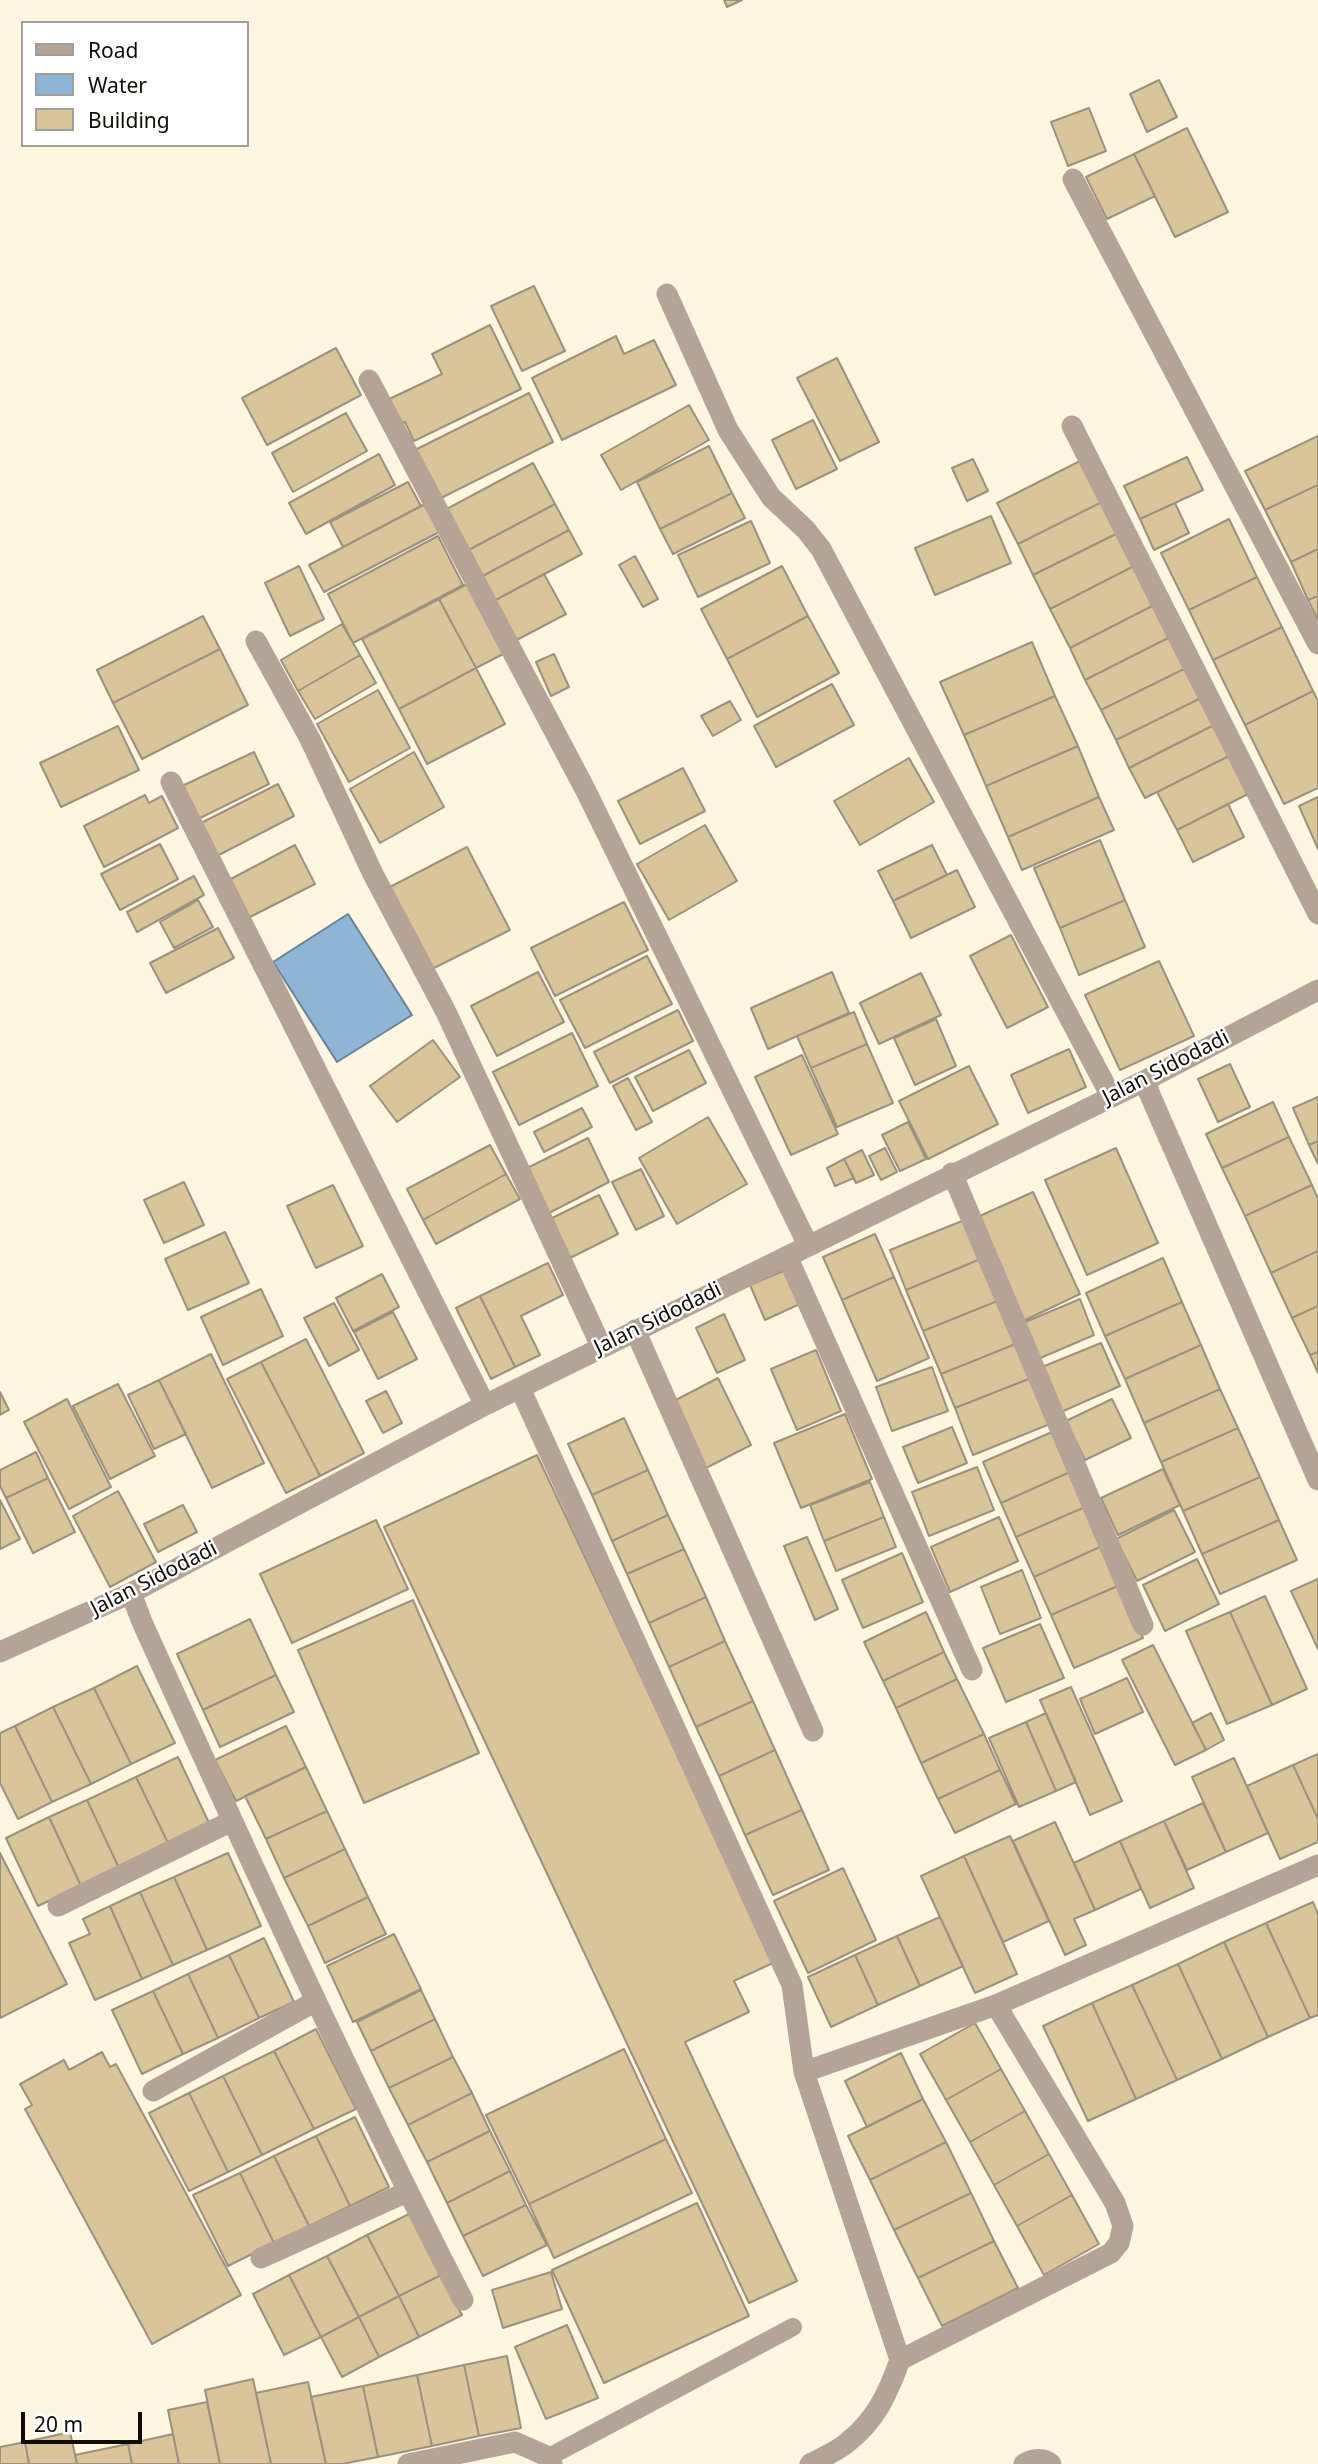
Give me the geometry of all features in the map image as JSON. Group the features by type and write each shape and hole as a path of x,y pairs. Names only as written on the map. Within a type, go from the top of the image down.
{"street":[{"path":"1073,179 1318,644"},
{"path":"667,294 729,430 771,497 806,530 821,550 1111,1096"},
{"path":"369,380 586,791 808,1245"},
{"path":"1072,426 1318,914"},
{"path":"256,641 310,739 373,874 446,1012 601,1346"},
{"path":"171,782 485,1405"},
{"name":"Jalan Sidodadi","path":"0,1652 131,1593 601,1346 1144,1081 1318,990"},
{"path":"1144,1081 1318,1480"},
{"path":"952,1173 1143,1625"},
{"path":"787,1256 972,1671"},
{"path":"635,1330 813,1731"},
{"path":"520,1388 792,1985 804,2072 900,2360 886,2398 868,2423 847,2443 810,2464"},
{"path":"131,1593 232,1821 316,2001 463,2300"},
{"path":"58,1906 232,1821"},
{"path":"804,2072 996,2005 1318,1865"},
{"path":"153,2091 316,2001"},
{"path":"900,2360 1082,2269 1111,2253 1119,2243 1123,2226 1115,2203 996,2005"},
{"path":"261,2258 408,2192"},
{"path":"408,2464 515,2442 551,2460"},
{"path":"1024,2464 1030,2460 1042,2459 1051,2464"}],"lane":[{"path":"551,2460 793,2327"}],"water":[{"path":"348,914 412,1015 337,1062 273,962"}],"building":[{"path":"724,0 742,0 727,7"},
{"path":"1159,80 1177,117 1147,132 1130,94"},
{"path":"1089,108 1106,151 1068,166 1051,122"},
{"path":"1187,128 1228,212 1175,237 1134,154"},
{"path":"1134,154 1155,196 1107,219 1086,177"},
{"path":"534,286 565,351 522,371 491,306"},
{"path":"490,325 521,389 414,441 405,422 396,425 385,401 442,374 432,354"},
{"path":"616,336 624,354 654,340 676,385 562,440 532,378"},
{"path":"336,348 361,395 267,445 242,398"},
{"path":"837,358 879,442 840,461 797,378"},
{"path":"529,393 553,442 435,501 411,452"},
{"path":"689,405 709,440 621,490 601,455"},
{"path":"346,413 367,451 293,492 272,453"},
{"path":"813,420 837,469 796,489 772,440"},
{"path":"1318,436 1318,485 1265,510 1245,471"},
{"path":"709,446 732,493 660,529 637,482"},
{"path":"379,454 395,485 306,534 289,503"},
{"path":"1187,457 1203,490 1140,519 1124,486"},
{"path":"973,459 988,491 967,501 952,468"},
{"path":"1084,459 1104,501 1018,544 997,503"},
{"path":"533,463 555,504 463,553 441,512"},
{"path":"408,482 421,506 343,547 330,522"},
{"path":"1318,485 1318,549 1291,562 1265,510"},
{"path":"732,493 745,518 673,554 660,529"},
{"path":"431,501 445,529 324,592 309,565"},
{"path":"1104,501 1120,532 1033,575 1018,544"},
{"path":"1175,503 1189,533 1154,550 1140,519"},
{"path":"555,504 569,530 477,579 463,553"},
{"path":"991,516 1011,563 935,595 915,548"},
{"path":"1229,519 1257,577 1189,610 1161,553"},
{"path":"751,521 770,563 698,597 678,555"},
{"path":"569,530 582,554 490,603 477,579"},
{"path":"1120,532 1136,565 1050,609 1033,575"},
{"path":"438,536 463,585 353,643 328,594"},
{"path":"1318,549 1318,596 1308,600 1291,562"},
{"path":"635,556 658,599 643,607 619,565"},
{"path":"1136,565 1156,604 1070,648 1050,609"},
{"path":"299,566 324,619 290,636 265,583"},
{"path":"782,566 808,616 727,659 701,609"},
{"path":"544,574 566,614 511,643 490,603"},
{"path":"1257,577 1282,627 1213,660 1189,610"},
{"path":"471,582 507,652 476,668 439,599"},
{"path":"1318,596 1318,620 1308,600"},
{"path":"439,599 476,668 399,709 362,639"},
{"path":"1156,604 1172,636 1085,680 1070,648"},
{"path":"203,616 220,649 113,703 97,670"},
{"path":"808,616 839,673 757,717 727,659"},
{"path":"342,624 360,655 298,691 281,660"},
{"path":"1282,627 1313,691 1245,725 1213,660"},
{"path":"1172,636 1188,667 1101,710 1085,680"},
{"path":"1032,642 1055,696 964,735 940,682"},
{"path":"220,649 248,705 142,759 113,703"},
{"path":"554,654 569,687 551,696 536,662"},
{"path":"360,655 376,683 315,719 298,691"},
{"path":"1188,667 1203,697 1116,740 1101,710"},
{"path":"476,668 505,724 427,764 399,709"},
{"path":"832,684 854,725 776,767 754,726"},
{"path":"378,690 410,748 349,782 317,724"},
{"path":"1313,691 1318,701 1318,788 1284,804 1245,725"},
{"path":"1055,696 1078,746 986,786 964,735"},
{"path":"1203,697 1216,724 1129,768 1116,740"},
{"path":"730,701 741,720 713,736 701,716"},
{"path":"1216,724 1231,755 1145,798 1129,768"},
{"path":"118,726 139,770 61,807 40,763"},
{"path":"1078,746 1099,797 1008,837 986,786"},
{"path":"254,752 269,784 198,819 182,786"},
{"path":"414,752 444,807 380,843 350,789"},
{"path":"1231,755 1250,793 1177,830 1157,792"},
{"path":"909,758 934,802 860,845 834,801"},
{"path":"683,768 705,811 640,844 618,801"},
{"path":"278,784 294,816 217,856 201,823"},
{"path":"145,795 149,803 162,796 178,828 104,867 84,826"},
{"path":"1099,797 1114,830 1022,870 1008,837"},
{"path":"1318,797 1318,849 1299,806"},
{"path":"1228,804 1244,837 1193,862 1177,830"},
{"path":"705,825 737,881 669,920 637,864"},
{"path":"1100,840 1125,900 1060,928 1034,868"},
{"path":"160,844 178,879 120,910 101,874"},
{"path":"295,845 315,884 248,918 229,880"},
{"path":"932,845 947,875 893,901 878,871"},
{"path":"467,847 510,930 430,970 388,888"},
{"path":"957,870 975,907 911,938 893,901"},
{"path":"194,876 204,895 137,932 127,912"},
{"path":"198,900 213,927 174,948 160,922"},
{"path":"1125,900 1145,947 1079,975 1060,928"},
{"path":"624,902 648,950 555,996 531,948"},
{"path":"218,928 234,958 166,993 150,963"},
{"path":"1011,935 1048,1007 1007,1028 970,956"},
{"path":"647,956 672,1004 585,1048 560,1000"},
{"path":"1159,961 1194,1036 1120,1070 1085,995"},
{"path":"538,972 564,1022 497,1056 471,1006"},
{"path":"832,972 849,1013 768,1049 751,1008"},
{"path":"921,973 941,1015 879,1044 860,1003"},
{"path":"678,1010 693,1041 610,1083 594,1052"},
{"path":"854,1012 867,1044 811,1068 797,1036"},
{"path":"936,1019 956,1066 915,1085 894,1038"},
{"path":"572,1033 598,1086 519,1125 493,1072"},
{"path":"433,1040 460,1077 397,1122 370,1086"},
{"path":"867,1044 893,1103 837,1127 811,1068"},
{"path":"1069,1049 1086,1087 1028,1113 1011,1075"},
{"path":"689,1050 706,1083 653,1111 635,1077"},
{"path":"802,1055 838,1134 791,1155 755,1077"},
{"path":"1230,1064 1250,1107 1218,1122 1198,1079"},
{"path":"969,1066 998,1124 928,1159 899,1101"},
{"path":"628,1078 652,1122 636,1130 613,1086"},
{"path":"1318,1097 1318,1141 1309,1145 1293,1108"},
{"path":"1273,1102 1289,1137 1222,1168 1206,1134"},
{"path":"582,1108 592,1127 544,1152 534,1132"},
{"path":"708,1117 747,1184 677,1224 639,1158"},
{"path":"908,1122 926,1159 900,1171 882,1135"},
{"path":"1289,1137 1312,1185 1245,1216 1222,1168"},
{"path":"588,1138 609,1182 547,1214 525,1169"},
{"path":"1318,1141 1318,1164 1309,1145"},
{"path":"490,1145 506,1174 423,1220 407,1189"},
{"path":"885,1148 897,1172 881,1180 869,1156"},
{"path":"1116,1148 1158,1243 1087,1275 1045,1180"},
{"path":"862,1150 874,1175 856,1183 844,1159"},
{"path":"844,1159 854,1178 835,1186 827,1168"},
{"path":"641,1169 664,1216 636,1230 612,1182"},
{"path":"506,1174 520,1199 436,1244 423,1220"},
{"path":"184,1182 204,1225 164,1243 144,1200"},
{"path":"333,1185 363,1246 316,1268 287,1206"},
{"path":"1312,1185 1318,1199 1318,1251 1271,1273 1245,1216"},
{"path":"1033,1192 1080,1294 1021,1322 973,1219"},
{"path":"599,1195 618,1234 568,1259 548,1220"},
{"path":"967,1219 983,1258 906,1290 890,1250"},
{"path":"225,1232 249,1283 188,1310 165,1259"},
{"path":"875,1234 894,1277 842,1300 823,1257"},
{"path":"1318,1251 1318,1306 1292,1318 1271,1273"},
{"path":"983,1258 1000,1300 923,1331 906,1290"},
{"path":"1163,1258 1182,1302 1105,1336 1086,1293"},
{"path":"548,1263 563,1295 521,1316 540,1355 515,1367 480,1296"},
{"path":"788,1269 804,1302 765,1320 750,1285"},
{"path":"382,1274 399,1307 353,1331 336,1298"},
{"path":"894,1277 929,1358 877,1381 842,1300"},
{"path":"261,1289 283,1336 223,1365 201,1317"},
{"path":"480,1296 515,1367 491,1379 456,1308"},
{"path":"1080,1299 1094,1335 1038,1359 1023,1323"},
{"path":"1000,1300 1018,1343 941,1374 923,1331"},
{"path":"1182,1302 1201,1345 1125,1379 1105,1336"},
{"path":"334,1303 359,1350 329,1366 304,1318"},
{"path":"1318,1306 1318,1352 1310,1355 1292,1318"},
{"path":"393,1312 417,1359 378,1379 354,1332"},
{"path":"724,1314 745,1360 717,1373 696,1328"},
{"path":"306,1339 364,1453 320,1476 261,1362"},
{"path":"1018,1343 1031,1378 955,1408 941,1374"},
{"path":"1101,1343 1120,1386 1061,1412 1042,1367"},
{"path":"1201,1345 1220,1389 1144,1423 1125,1379"},
{"path":"816,1350 841,1411 797,1430 771,1369"},
{"path":"1318,1352 1318,1373 1310,1355"},
{"path":"211,1354 264,1463 212,1488 159,1380"},
{"path":"261,1362 320,1476 286,1493 227,1379"},
{"path":"932,1367 948,1411 892,1431 876,1387"},
{"path":"718,1378 751,1445 704,1469 670,1403"},
{"path":"1031,1378 1050,1424 973,1455 955,1408"},
{"path":"159,1380 186,1434 154,1449 128,1395"},
{"path":"118,1384 155,1456 110,1479 73,1406"},
{"path":"1220,1389 1238,1428 1161,1462 1144,1423"},
{"path":"386,1391 402,1423 383,1433 366,1401"},
{"path":"0,1392 9,1410 0,1415"},
{"path":"67,1399 111,1487 69,1509 24,1422"},
{"path":"1112,1399 1131,1438 1085,1460 1066,1421"},
{"path":"845,1414 872,1479 801,1508 774,1443"},
{"path":"624,1418 648,1470 592,1495 568,1444"},
{"path":"952,1427 967,1463 918,1483 903,1447"},
{"path":"1238,1428 1260,1477 1183,1511 1161,1462"},
{"path":"1052,1432 1070,1472 1001,1503 983,1462"},
{"path":"36,1452 48,1478 6,1498 0,1486 0,1470"},
{"path":"537,1455 775,1962 734,1981 749,2012 685,2042 797,2281 749,2303 384,1527"},
{"path":"977,1467 994,1510 929,1536 912,1492"},
{"path":"1163,1469 1180,1505 1118,1535 1101,1498"},
{"path":"648,1470 668,1515 612,1541 592,1495"},
{"path":"1070,1472 1085,1507 1016,1537 1001,1503"},
{"path":"1260,1477 1279,1520 1202,1554 1183,1511"},
{"path":"48,1478 75,1532 33,1553 6,1498"},
{"path":"870,1482 884,1517 824,1541 810,1505"},
{"path":"118,1491 156,1562 110,1587 73,1516"},
{"path":"0,1500 20,1539 0,1549"},
{"path":"183,1505 197,1532 158,1552 144,1524"},
{"path":"1085,1507 1102,1546 1034,1577 1016,1537"},
{"path":"1174,1510 1195,1552 1137,1581 1116,1539"},
{"path":"668,1515 684,1549 627,1574 612,1541"},
{"path":"884,1517 896,1547 836,1571 824,1541"},
{"path":"999,1517 1018,1561 950,1592 931,1547"},
{"path":"376,1520 408,1589 292,1643 260,1574"},
{"path":"1279,1520 1297,1560 1220,1594 1202,1554"},
{"path":"807,1537 838,1609 815,1620 784,1546"},
{"path":"1102,1546 1120,1585 1051,1615 1034,1577"},
{"path":"684,1549 706,1597 649,1623 627,1574"},
{"path":"902,1553 923,1602 863,1628 842,1580"},
{"path":"1197,1559 1219,1604 1165,1631 1143,1585"},
{"path":"1022,1570 1041,1618 1000,1634 981,1587"},
{"path":"1318,1579 1318,1649 1291,1591"},
{"path":"1120,1585 1143,1638 1074,1668 1051,1615"},
{"path":"1265,1596 1307,1689 1272,1705 1230,1612"},
{"path":"706,1597 725,1641 669,1667 649,1623"},
{"path":"413,1600 479,1753 364,1803 298,1650"},
{"path":"926,1612 944,1652 883,1681 864,1642"},
{"path":"1230,1612 1272,1705 1227,1724 1186,1631"},
{"path":"250,1619 276,1675 203,1710 177,1654"},
{"path":"1040,1624 1064,1678 1006,1702 983,1648"},
{"path":"725,1641 753,1701 696,1727 669,1667"},
{"path":"1153,1645 1206,1750 1175,1765 1122,1660"},
{"path":"944,1652 957,1679 896,1708 883,1681"},
{"path":"137,1666 175,1743 131,1764 94,1688"},
{"path":"276,1675 294,1712 220,1747 203,1710"},
{"path":"1127,1678 1143,1712 1095,1734 1080,1699"},
{"path":"957,1679 984,1734 921,1763 896,1708"},
{"path":"1071,1687 1122,1801 1090,1815 1040,1700"},
{"path":"94,1688 131,1764 91,1784 53,1707"},
{"path":"753,1701 775,1750 719,1776 696,1727"},
{"path":"53,1707 91,1784 52,1802 15,1726"},
{"path":"1046,1713 1076,1782 1056,1791 1026,1722"},
{"path":"1211,1713 1224,1740 1206,1750 1192,1723"},
{"path":"1026,1722 1056,1791 1019,1807 989,1738"},
{"path":"15,1726 52,1802 18,1819 0,1783 0,1733"},
{"path":"286,1726 306,1767 236,1801 215,1760"},
{"path":"984,1734 1000,1770 938,1799 921,1763"},
{"path":"775,1750 802,1810 745,1835 719,1776"},
{"path":"1318,1754 1318,1819 1293,1765"},
{"path":"178,1757 210,1825 169,1845 136,1777"},
{"path":"1234,1758 1268,1833 1226,1852 1192,1777"},
{"path":"1293,1765 1318,1819 1318,1842 1280,1859 1247,1786"},
{"path":"306,1767 327,1811 266,1839 245,1796"},
{"path":"1000,1770 1016,1804 955,1833 938,1799"},
{"path":"136,1777 169,1845 119,1868 87,1800"},
{"path":"87,1800 119,1868 81,1886 49,1817"},
{"path":"1203,1803 1226,1852 1187,1870 1164,1821"},
{"path":"802,1810 829,1870 773,1895 745,1835"},
{"path":"327,1811 345,1849 284,1878 266,1839"},
{"path":"49,1817 81,1886 38,1906 6,1838"},
{"path":"1164,1821 1194,1888 1150,1908 1120,1841"},
{"path":"1055,1822 1095,1910 1074,1919 1086,1945 1065,1955 1013,1841"},
{"path":"1010,1836 1049,1921 1003,1942 964,1856"},
{"path":"1120,1841 1141,1889 1095,1910 1074,1863"},
{"path":"345,1849 368,1897 308,1926 284,1878"},
{"path":"0,1853 67,1984 0,2018"},
{"path":"228,1853 261,1926 207,1950 174,1877"},
{"path":"964,1856 1017,1974 975,1993 921,1876"},
{"path":"843,1868 876,1940 808,1973 774,1901"},
{"path":"174,1877 207,1950 173,1965 140,1892"},
{"path":"140,1892 173,1965 142,1979 110,1906"},
{"path":"368,1897 386,1934 325,1963 308,1926"},
{"path":"1313,1902 1318,1914 1318,2015 1310,2018 1266,1923"},
{"path":"110,1906 142,1979 95,2000 69,1943 90,1934 83,1919"},
{"path":"940,1917 963,1966 920,1986 897,1936"},
{"path":"1266,1923 1310,2018 1268,2037 1224,1942"},
{"path":"394,1934 421,1989 353,2022 327,1966"},
{"path":"897,1936 920,1986 878,2005 855,1955"},
{"path":"264,1938 294,2002 259,2018 229,1955"},
{"path":"1224,1942 1268,2037 1222,2059 1178,1964"},
{"path":"229,1955 259,2018 218,2038 188,1974"},
{"path":"855,1955 878,2005 831,2027 808,1977"},
{"path":"1178,1964 1222,2059 1177,2080 1132,1985"},
{"path":"188,1974 218,2038 183,2054 153,1991"},
{"path":"1132,1985 1177,2080 1136,2099 1092,2003"},
{"path":"421,1990 435,2019 371,2051 357,2022"},
{"path":"153,1991 183,2054 142,2074 112,2010"},
{"path":"1092,2003 1136,2099 1088,2121 1043,2026"},
{"path":"435,2019 453,2057 389,2088 371,2051"},
{"path":"975,2023 1001,2069 946,2100 920,2054"},
{"path":"316,2029 356,2109 314,2129 274,2051"},
{"path":"624,2049 666,2139 529,2204 486,2115"},
{"path":"274,2051 314,2129 262,2155 223,2076"},
{"path":"102,2052 110,2067 116,2064 241,2295 152,2344 25,2109 32,2105 20,2084 64,2060 69,2070"},
{"path":"901,2053 923,2099 867,2127 845,2081"},
{"path":"453,2057 472,2093 408,2125 389,2088"},
{"path":"1001,2069 1025,2111 970,2142 946,2100"},
{"path":"223,2076 262,2155 228,2172 189,2093"},
{"path":"189,2093 228,2172 189,2191 149,2113"},
{"path":"472,2093 490,2131 427,2162 408,2125"},
{"path":"923,2099 946,2142 870,2180 848,2136"},
{"path":"1025,2111 1049,2154 994,2185 970,2142"},
{"path":"355,2117 389,2187 350,2206 316,2136"},
{"path":"490,2131 510,2171 447,2203 427,2162"},
{"path":"316,2136 350,2206 309,2226 274,2156"},
{"path":"666,2139 692,2193 554,2258 529,2204"},
{"path":"946,2142 971,2193 894,2230 870,2180"},
{"path":"1049,2154 1072,2195 1017,2226 994,2185"},
{"path":"274,2156 309,2226 274,2243 240,2173"},
{"path":"510,2171 526,2205 463,2236 447,2203"},
{"path":"240,2173 274,2243 228,2266 193,2195"},
{"path":"971,2193 994,2241 918,2278 894,2230"},
{"path":"1072,2195 1099,2244 1044,2275 1017,2226"},
{"path":"697,2203 749,2316 604,2383 552,2270"},
{"path":"526,2205 547,2245 483,2276 463,2236"},
{"path":"409,2214 441,2275 399,2296 367,2235"},
{"path":"367,2235 399,2296 359,2317 327,2256"},
{"path":"994,2241 1018,2288 942,2326 918,2278"},
{"path":"327,2256 359,2317 321,2337 289,2275"},
{"path":"551,2272 562,2309 503,2328 492,2290"},
{"path":"289,2275 321,2337 284,2355 253,2294"},
{"path":"441,2275 462,2315 419,2337 399,2296"},
{"path":"399,2296 419,2337 379,2357 359,2317"},
{"path":"359,2317 379,2357 342,2377 321,2337"},
{"path":"567,2325 598,2398 546,2419 515,2347"},
{"path":"507,2356 521,2428 479,2436 464,2365"},
{"path":"464,2365 479,2436 432,2446 417,2375"},
{"path":"417,2375 432,2446 378,2457 363,2386"},
{"path":"253,2379 271,2464 220,2464 205,2390"},
{"path":"308,2382 326,2464 271,2464 256,2393"},
{"path":"363,2386 378,2457 342,2464 326,2464 311,2397"},
{"path":"207,2402 220,2464 179,2464 168,2410"},
{"path":"70,2432 77,2464 29,2464 25,2442"},
{"path":"173,2434 179,2464 132,2464 128,2444"},
{"path":"25,2442 29,2464 0,2464 0,2447"},
{"path":"128,2444 132,2464 77,2464 75,2455"}]}
